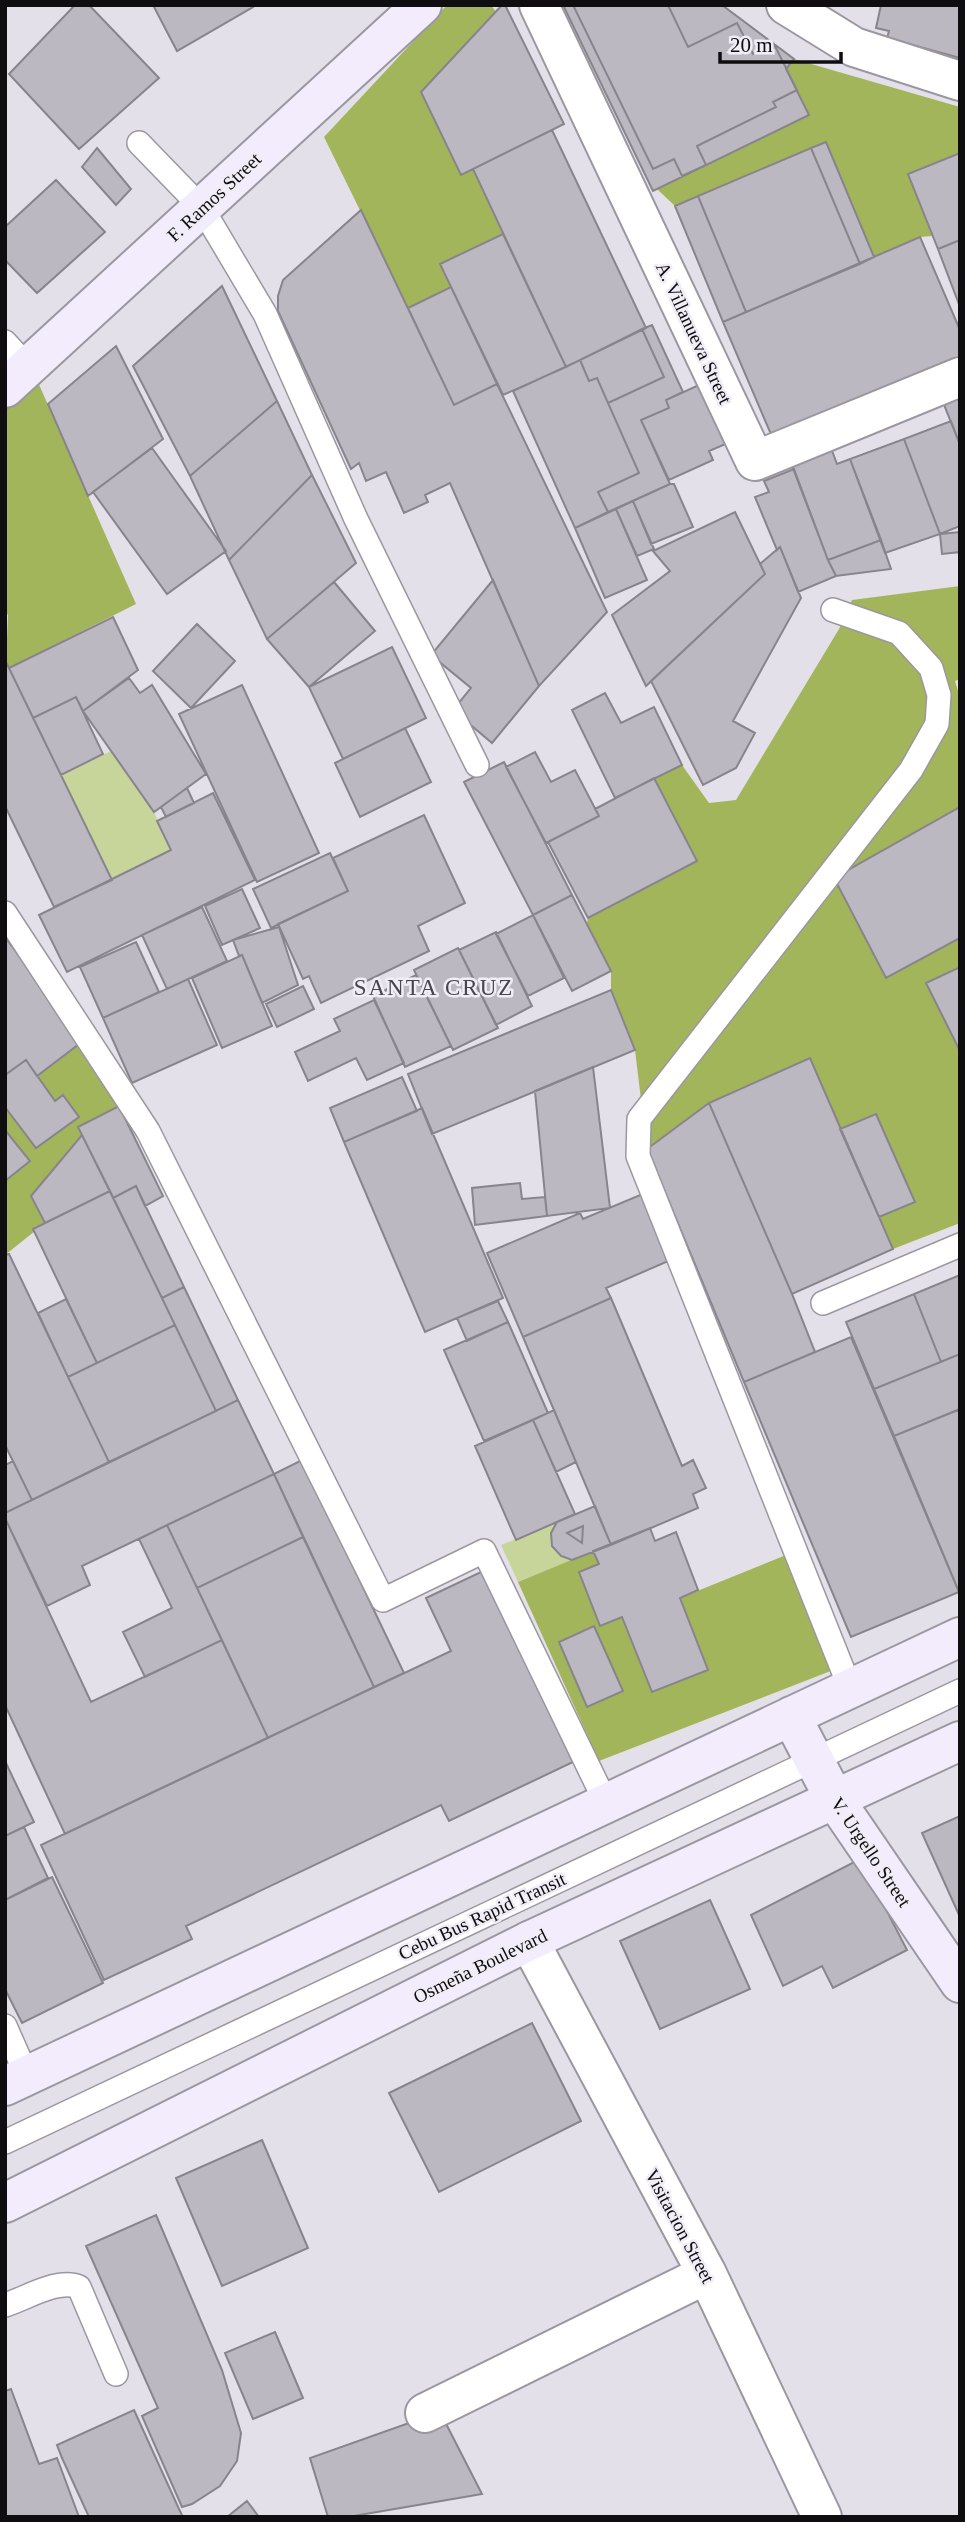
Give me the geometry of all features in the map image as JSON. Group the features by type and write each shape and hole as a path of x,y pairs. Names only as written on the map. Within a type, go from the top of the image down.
{"main road":[{"name":"F. Ramos Street","path":"13,366 202,208 422,5"},
{"path":"16,2081 960,1637"},
{"name":"V. Urgello Street","path":"791,1716 835,1800 960,1983"},
{"name":"Osmeña Boulevard","path":"5,2203 529,1941 960,1741"}],"street":[{"name":"A. Villanueva Street","path":"538,5 755,461 960,377"},
{"path":"786,5 854,47 960,81"},
{"name":"Visitacion Street","path":"529,1941 707,2274 822,2517"},
{"path":"425,2413 707,2274"}],"lane":[{"path":"139,143 202,208 265,314 356,519 477,765"},
{"path":"833,610 899,633 923,659 931,668 939,695 937,724 911,770 639,1119 638,1156 850,1688"},
{"path":"5,913 148,1131 383,1600 484,1551 606,1802"},
{"path":"823,1303 960,1245"},
{"name":"Cebu Bus Rapid Transit","path":"5,2142 960,1691"},
{"path":"5,2026 16,2081"},
{"path":"5,2305 69,2283 79,2287 116,2374"}],"green space":[{"path":"447,5 491,5 496,12 421,92 461,175 473,169 503,234 440,264 451,287 408,308 324,137"},
{"path":"794,59 960,107 960,153 909,174 932,236 920,237 874,257 826,142 675,206 657,189 808,114 786,69"},
{"path":"37,380 136,604 9,668 6,662 8,615 5,611 5,408"},
{"path":"960,586 960,679 955,681 960,698 960,807 834,878 960,938 960,966 926,983 960,1051 960,1223 893,1249 879,1217 915,1201 876,1114 840,1129 809,1059 709,1103 647,1149 635,1050 611,990 611,971 587,924 588,918 697,861 654,778 682,765 709,803 736,800 839,629 852,600"},
{"path":"111,751 154,812 171,850 112,880 61,775"},
{"path":"83,1041 119,1106 78,1127 82,1135 31,1196 45,1223 5,1255 5,1107 36,1148 79,1117 64,1095 55,1101 37,1076"},
{"path":"557,1522 552,1535 552,1546 559,1554 572,1560 518,1582 501,1545"},
{"path":"593,1551 599,1564 579,1573 600,1626 622,1617 653,1692 708,1670 680,1598 791,1553 841,1667 599,1761 518,1582"}],"building":[{"path":"75,5 89,5 159,78 79,149 9,74"},
{"path":"153,5 252,5 253,7 177,51"},
{"path":"502,5 505,5 564,124 461,175 421,92"},
{"path":"563,5 722,5 794,59 786,69 809,115 653,191"},
{"path":"573,5 668,5 688,47 737,23 753,54 774,44 797,90 773,102 776,107 697,146 706,165 682,176 674,159 653,169"},
{"path":"881,5 960,5 960,58 887,38 889,31 876,28"},
{"path":"552,130 646,328 566,367 473,169"},
{"path":"826,142 874,257 860,264 811,148"},
{"path":"97,148 131,189 116,205 82,167"},
{"path":"811,148 860,264 746,312 698,196"},
{"path":"960,153 960,240 938,249 908,174"},
{"path":"56,180 105,232 37,293 5,260 5,227"},
{"path":"698,196 746,312 723,322 675,206"},
{"path":"361,210 454,405 497,384 607,612 539,686 450,483 425,495 428,502 404,513 386,472 366,481 359,463 351,469 278,311 278,296 283,280"},
{"path":"503,234 566,367 503,395 440,264"},
{"path":"920,237 960,330 960,360 773,439 723,322"},
{"path":"960,240 960,307 938,249"},
{"path":"222,286 277,401 190,476 133,366"},
{"path":"451,287 497,384 454,405 408,308"},
{"path":"652,325 683,392 666,400 669,408 641,420 670,484 608,512 598,492 639,473 608,403 664,377 642,329"},
{"path":"642,329 664,377 608,403 597,378 589,381 580,360"},
{"path":"116,346 163,439 88,496 48,404"},
{"path":"580,360 589,381 597,378 639,473 598,492 608,512 575,528 513,391"},
{"path":"701,384 728,443 709,451 713,460 669,480 641,420 669,408 666,400"},
{"path":"960,390 960,445 941,397"},
{"path":"277,401 312,475 229,560 190,476"},
{"path":"951,421 960,445 960,526 940,534 904,439"},
{"path":"904,439 940,534 885,553 850,459"},
{"path":"152,448 226,551 167,594 93,492"},
{"path":"831,448 837,464 850,459 881,540 828,560 791,463"},
{"path":"794,469 836,576 798,592 780,547 777,550 755,497 769,492 764,481"},
{"path":"312,475 356,563 267,639 229,560"},
{"path":"674,484 693,527 651,544 633,501"},
{"path":"633,501 654,549 637,556 616,509"},
{"path":"616,509 647,580 605,598 575,528"},
{"path":"735,512 765,574 646,686 612,615 670,571 653,551"},
{"path":"960,532 960,552 942,554 940,534"},
{"path":"881,540 891,569 836,576 828,560"},
{"path":"780,547 801,598 733,721 755,733 736,768 703,785 651,681 765,574 760,564"},
{"path":"493,580 539,686 492,743 453,710 471,688 431,655"},
{"path":"334,582 375,631 309,687 267,639"},
{"path":"113,617 138,670 83,711 76,697 33,718 9,668"},
{"path":"197,624 235,661 191,708 153,671"},
{"path":"392,647 426,718 343,759 309,687"},
{"path":"6,662 112,880 54,907 5,806"},
{"path":"129,678 140,693 152,685 206,774 154,812 83,711"},
{"path":"242,685 319,853 257,882 179,714"},
{"path":"605,693 621,723 654,707 682,765 615,798 572,710"},
{"path":"76,697 103,754 61,775 33,718"},
{"path":"405,728 431,782 360,817 335,763"},
{"path":"535,752 551,782 575,770 599,816 546,843 506,767"},
{"path":"504,762 572,895 533,915 464,782"},
{"path":"654,778 697,861 588,918 548,842 599,816 595,809"},
{"path":"187,788 194,803 166,817 161,807"},
{"path":"213,793 255,880 67,972 39,915 171,850 157,821"},
{"path":"960,807 960,938 886,978 834,878"},
{"path":"424,815 465,903 418,926 429,951 321,1003 309,976 303,979 278,924 348,891 333,858"},
{"path":"330,853 348,891 271,928 253,889"},
{"path":"242,889 260,928 222,945 205,906"},
{"path":"572,895 611,971 572,991 533,915"},
{"path":"202,907 227,961 167,989 142,935"},
{"path":"533,915 564,978 528,996 496,934"},
{"path":"279,927 298,985 262,1003 233,940"},
{"path":"496,932 532,1006 496,1025 459,950"},
{"path":"5,937 83,1041 37,1076 26,1060 5,1075"},
{"path":"136,942 159,992 103,1018 80,967"},
{"path":"458,948 498,1028 453,1050 414,970"},
{"path":"242,955 272,1026 222,1048 192,978"},
{"path":"960,967 960,1051 926,983"},
{"path":"416,975 451,1046 405,1067 373,996"},
{"path":"188,979 217,1045 132,1083 103,1018"},
{"path":"303,986 314,1009 277,1027 266,1004"},
{"path":"611,990 635,1050 432,1134 408,1074"},
{"path":"374,1000 404,1063 367,1080 356,1058 308,1081 295,1052 340,1031 334,1019"},
{"path":"810,1058 893,1249 792,1294 709,1103"},
{"path":"26,1060 55,1101 63,1095 79,1117 36,1148 5,1107 5,1075"},
{"path":"593,1067 610,1208 547,1216 535,1091"},
{"path":"402,1077 417,1111 344,1142 330,1108"},
{"path":"709,1103 815,1352 744,1382 647,1149"},
{"path":"119,1106 163,1196 145,1206 136,1186 113,1198 78,1127"},
{"path":"422,1108 503,1298 425,1332 344,1142"},
{"path":"876,1114 915,1202 879,1217 840,1129"},
{"path":"5,1130 30,1161 5,1181"},
{"path":"82,1135 110,1191 45,1223 31,1196"},
{"path":"520,1183 522,1199 545,1197 547,1216 475,1225 472,1188"},
{"path":"136,1186 184,1287 162,1298 113,1198"},
{"path":"110,1191 175,1325 97,1363 33,1229"},
{"path":"645,1193 673,1259 606,1288 611,1298 523,1337 487,1253 580,1213 583,1219"},
{"path":"9,1254 109,1462 32,1500 5,1445 5,1255"},
{"path":"960,1275 960,1354 941,1362 914,1294"},
{"path":"184,1287 238,1400 216,1411 162,1298"},
{"path":"914,1294 941,1362 874,1389 846,1322"},
{"path":"611,1298 682,1466 693,1460 706,1488 693,1494 698,1508 611,1545 523,1337"},
{"path":"66,1299 97,1363 68,1377 38,1313"},
{"path":"498,1301 508,1322 467,1341 457,1318"},
{"path":"508,1322 548,1413 484,1441 444,1350"},
{"path":"175,1325 216,1411 109,1462 68,1377"},
{"path":"851,1337 959,1592 851,1637 744,1382"},
{"path":"960,1354 960,1409 894,1436 874,1389"},
{"path":"238,1400 274,1474 82,1566 90,1585 47,1606 5,1513"},
{"path":"554,1410 576,1462 556,1472 533,1420"},
{"path":"958,1410 960,1414 959,1592 894,1436"},
{"path":"533,1420 575,1514 516,1540 475,1446"},
{"path":"302,1460 404,1673 374,1687 274,1474"},
{"path":"13,1461 32,1500 5,1513 5,1465"},
{"path":"274,1474 303,1537 197,1588 167,1525"},
{"path":"595,1506 611,1545 572,1560 561,1556 552,1546 551,1533 557,1522"},
{"path":"5,1518 91,1702 222,1640 268,1738 65,1834 5,1705"},
{"path":"167,1525 222,1640 145,1677 123,1632 172,1608 139,1539"},
{"path":"583,1526 582,1543 567,1533"},
{"path":"650,1528 655,1541 676,1532 698,1590 680,1598 708,1670 652,1692 622,1617 600,1626 579,1572 599,1564 593,1551"},
{"path":"303,1537 374,1687 268,1738 197,1588"},
{"path":"483,1571 573,1762 449,1821 441,1805 186,1926 192,1939 104,1980 41,1845 451,1651 426,1598"},
{"path":"594,1626 623,1691 587,1707 559,1642"},
{"path":"5,1761 34,1822 5,1836"},
{"path":"960,1816 960,1917 922,1833"},
{"path":"24,1827 48,1878 5,1900 5,1836"},
{"path":"860,1859 907,1950 833,1988 822,1966 783,1986 751,1915"},
{"path":"52,1877 103,1983 22,2023 5,1989 5,1900"},
{"path":"710,1900 750,1989 660,2029 620,1941"},
{"path":"532,2023 581,2121 439,2192 389,2093"},
{"path":"262,2140 308,2248 222,2286 176,2178"},
{"path":"156,2215 222,2370 241,2433 237,2461 220,2486 192,2504 182,2507 142,2416 158,2408 86,2246"},
{"path":"275,2332 303,2398 253,2419 225,2353"},
{"path":"11,2389 39,2464 57,2458 79,2517 5,2517 5,2391"},
{"path":"134,2410 183,2517 89,2517 57,2445"},
{"path":"440,2412 482,2494 348,2517 328,2517 310,2458"},
{"path":"247,2501 259,2517 227,2517"}],"district":[{"name":"SANTA CRUZ","path":"434,987"}]}
